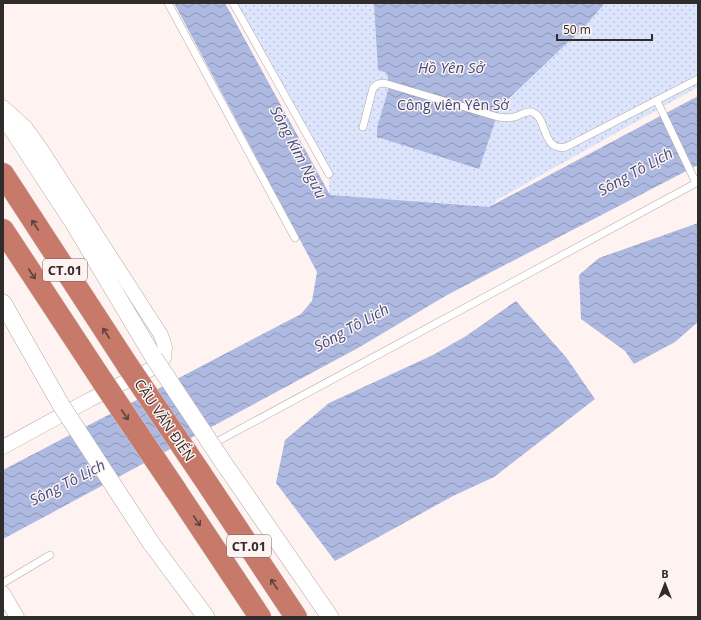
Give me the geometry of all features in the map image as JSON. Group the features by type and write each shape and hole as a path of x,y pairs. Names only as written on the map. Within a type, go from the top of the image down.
{"highway":[{"name":"CẦU VĂN ĐIỂN","path":"3,174 128,366 296,617"},
{"name":"CT.01","path":"3,230 260,617"}],"street":[{"path":"3,107 26,128 43,152 161,335 166,347 164,358 153,368 89,400 3,447"},
{"name":"CẦU VĂN ĐIỂN","path":"3,115 73,222 154,358 223,462 330,617"},
{"path":"3,303 61,405 151,543 206,617"},
{"path":"3,593 17,617"}],"lane":[{"path":"168,3 295,238"},
{"path":"233,3 329,174"},
{"path":"363,127 373,88 378,84 384,83 498,117 515,117 527,112 533,112 537,115 549,140 554,146 560,148 566,147 657,101 698,78"},
{"path":"220,440 697,183 657,101"},
{"path":"3,583 50,554"}],"green space":[{"name":"Công viên Yên Sở","path":"233,3 698,3 698,87 497,200 490,209 329,195 329,174"}],"water":[{"path":"174,3 225,3 330,195 489,207 698,96 698,165 447,295 358,348 3,539 3,470 301,314 312,301 317,272"},
{"name":"Hồ Yên Sở","path":"374,3 605,3 586,25 500,107 479,169 377,137 377,128 389,87 387,73 378,70"},
{"path":"698,223 698,322 675,342 634,364 625,351 581,319 579,275 599,258"},
{"path":"516,301 566,357 595,399 494,477 453,496 335,561 276,483 285,440 329,403 433,355 466,336"}],"water label":[{"name":"Sông Kim Ngưu","path":"299,152"},
{"name":"Sông Tô Lịch","path":"635,171"},
{"name":"Sông Tô Lịch","path":"351,327"},
{"name":"Sông Tô Lịch","path":"67,482"}]}
